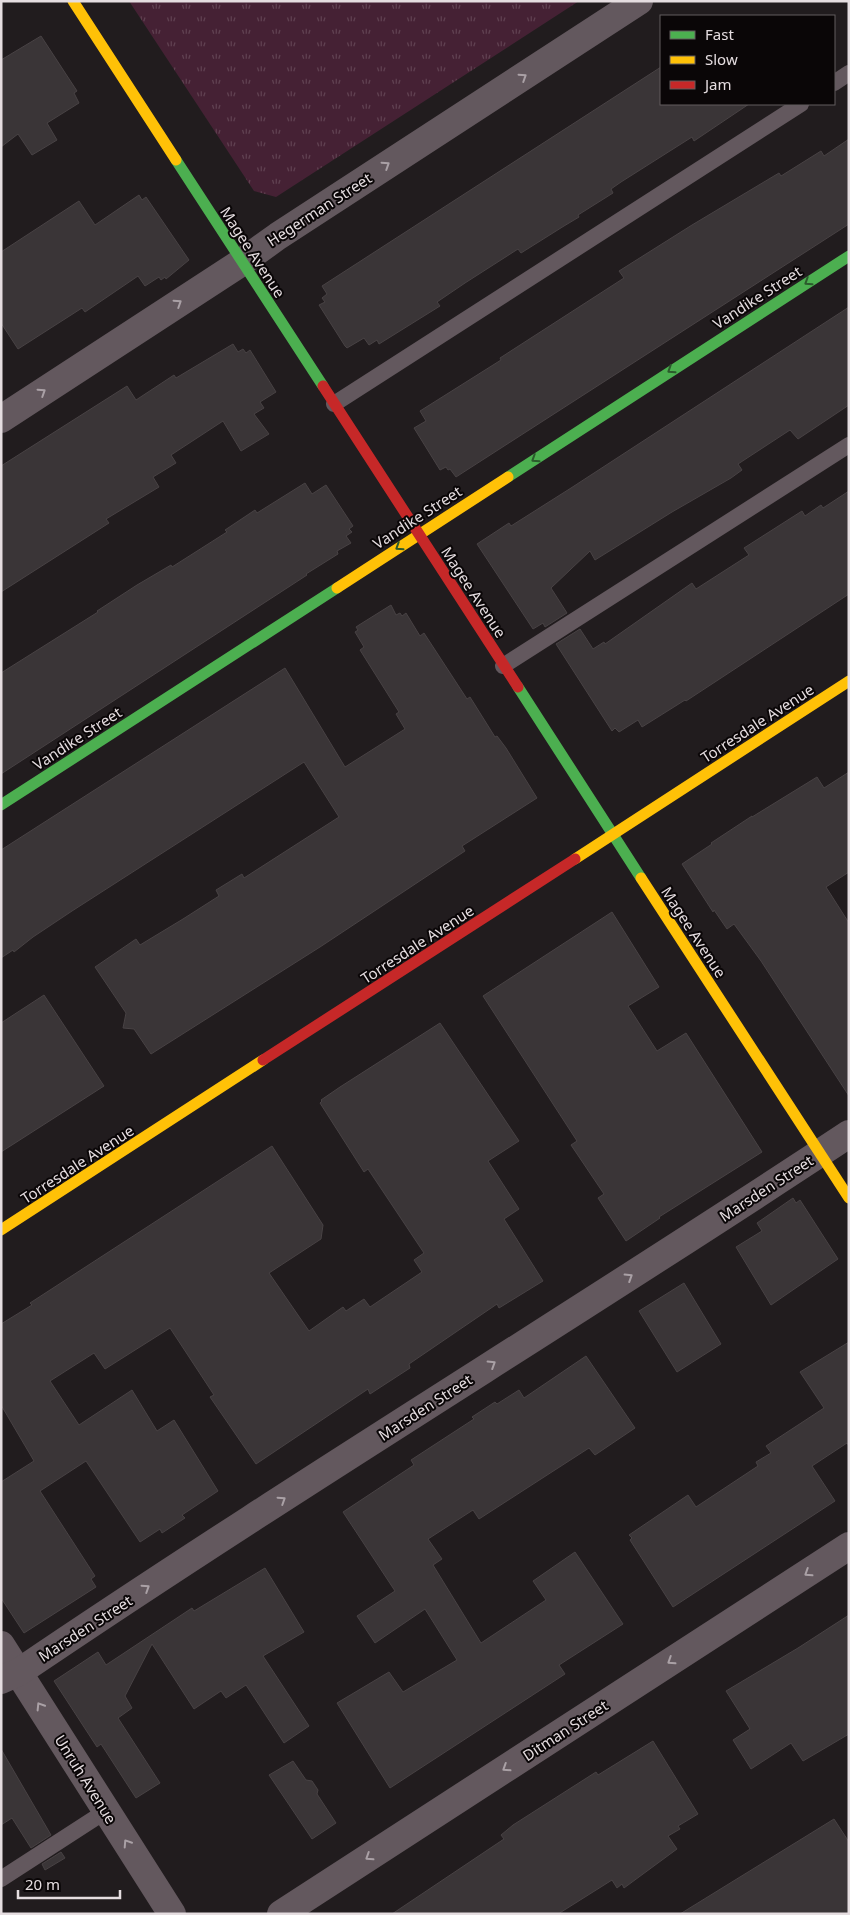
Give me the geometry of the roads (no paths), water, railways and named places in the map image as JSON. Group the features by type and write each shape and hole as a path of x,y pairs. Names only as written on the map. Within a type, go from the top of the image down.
{"street":[{"name":"Magee Avenue","path":"73,1 849,1198"},
{"name":"Hegerman Street","path":"1,419 639,1"},
{"name":"Vandike Street","path":"1,805 849,256"},
{"name":"Torresdale Avenue","path":"1,1230 614,835 849,681"},
{"name":"Marsden Street","path":"10,1676 456,1386 682,1243 849,1134"},
{"name":"Ditman Street","path":"281,1914 849,1546"},
{"name":"Unruh Avenue","path":"1,1645 10,1676 106,1811 172,1914"}],"lane":[{"path":"835,82 849,73"},
{"path":"334,404 799,105"},
{"path":"504,666 849,445"},
{"path":"1,1879 106,1811"}]}
